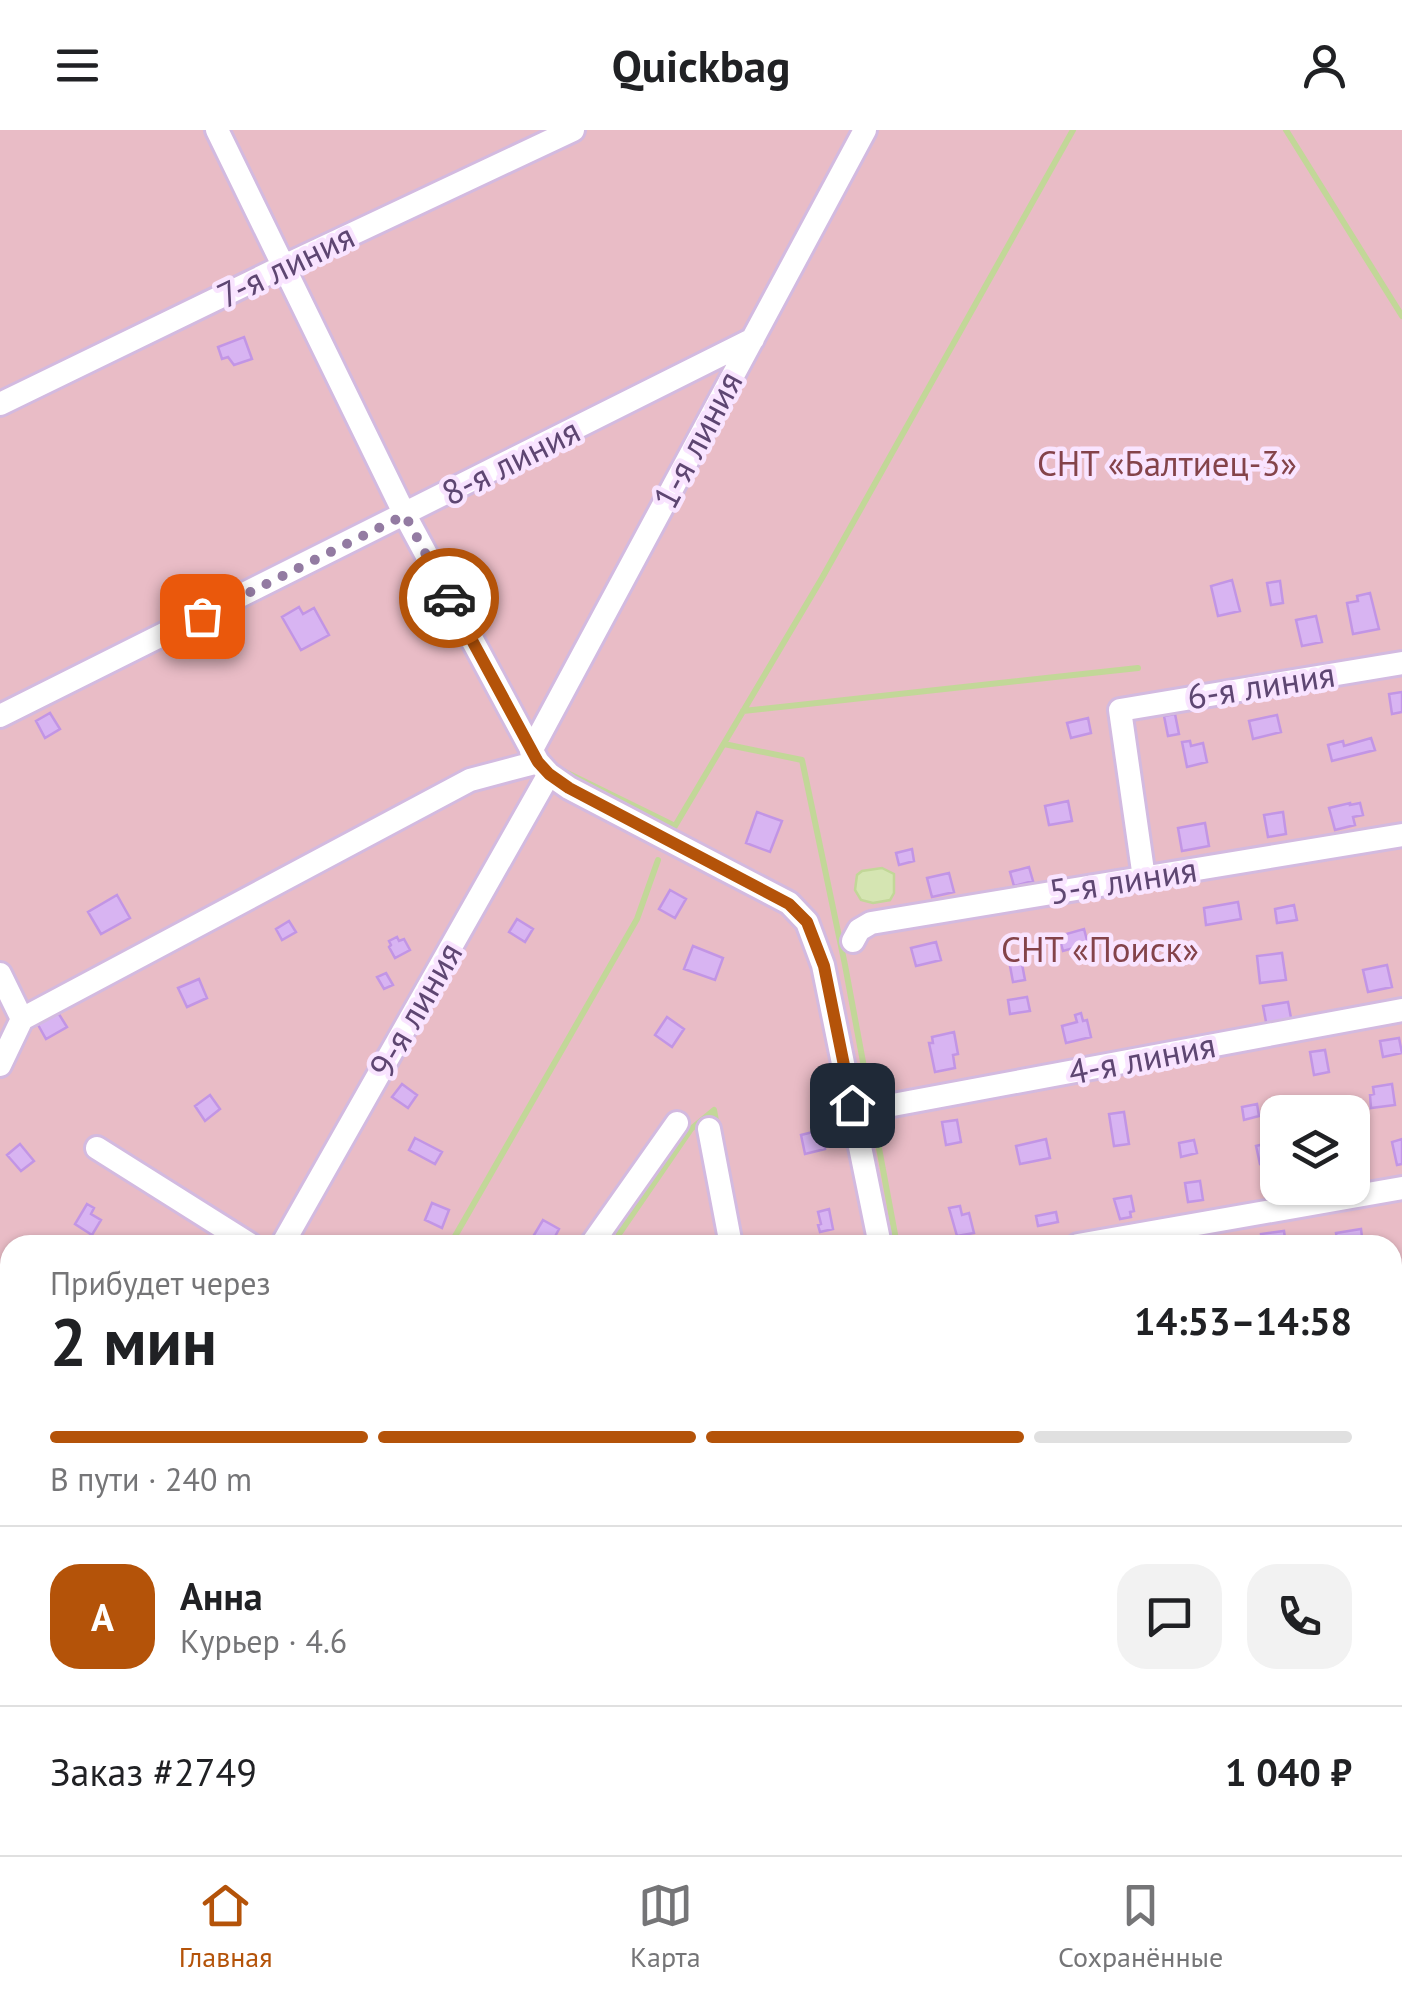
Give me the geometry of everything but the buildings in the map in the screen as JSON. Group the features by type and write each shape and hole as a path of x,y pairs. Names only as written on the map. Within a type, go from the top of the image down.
{"street":[{"path":"216,130 405,515 539,763 569,788 789,904 807,922 824,966 878,1235"},
{"name":"7-я линия","path":"0,404 573,130"},
{"name":"1-я линия","path":"539,763 753,340 865,130"},
{"name":"8-я линия","path":"0,716 753,340"},
{"name":"6-я линия","path":"1144,878 1120,710 1402,663"},
{"path":"0,1064 22,1018 470,780 539,763"},
{"name":"9-я линия","path":"287,1235 539,763"},
{"name":"5-я линия","path":"853,941 870,922 1402,835"},
{"path":"0,974 22,1018"},
{"name":"4-я линия","path":"882,1108 1402,1010"},
{"path":"599,1235 678,1123"},
{"path":"710,1128 729,1235"},
{"path":"97,1148 235,1235"},
{"path":"1135,1235 1402,1188"}],"green space":[{"path":"0,130 1402,130 1402,1235 0,1235"}],"shaded area":[{"path":"882,868 894,874 890,900 861,900 855,890 857,875"}],"waterway":[{"path":"561,770 675,826 822,578 1073,130"},
{"path":"1286,130 1402,316"},
{"path":"743,711 1138,668"},
{"path":"724,744 802,760 895,1235"},
{"path":"456,1235 637,919 658,860"},
{"path":"619,1234 691,1129 714,1110 717,1126"}],"way so far":[{"path":"202,616 405,515 449,598"}],"route":[{"path":"449,598 531,751 549,774 789,904 807,922 824,966 852,1105"}],"park label":[{"name":"СНТ «Балтиец-3»","path":"1167,464"},
{"name":"СНТ «Поиск»","path":"1100,950"}]}
